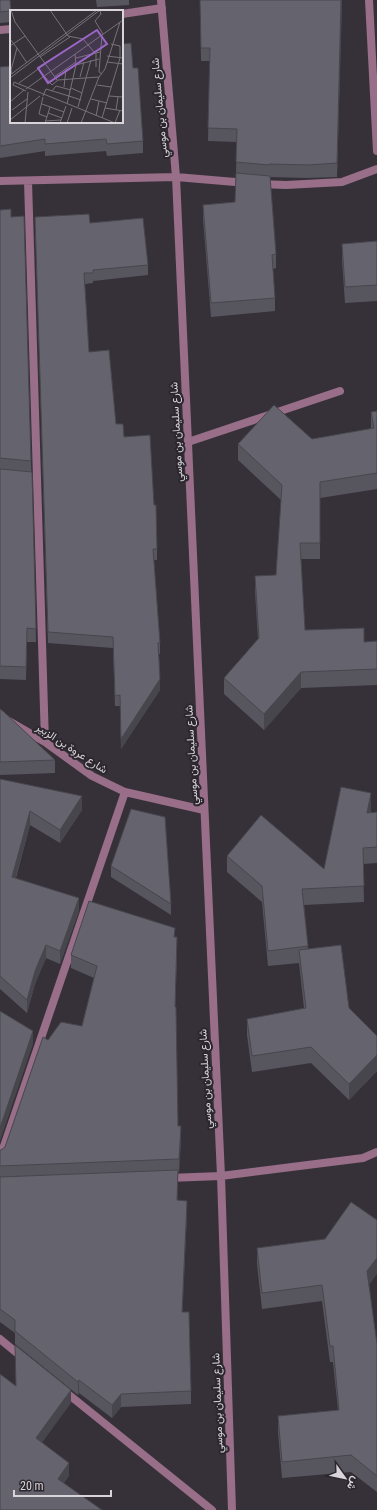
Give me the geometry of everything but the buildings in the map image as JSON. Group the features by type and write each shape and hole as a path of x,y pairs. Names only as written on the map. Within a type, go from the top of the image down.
{"street":[{"path":"369,0 377,151"},
{"path":"123,14 162,4"},
{"name":"شارع سليمان بن موسي","path":"162,4 176,177 221,1176 232,1510"},
{"path":"0,30 10,28"},
{"path":"0,181 176,177 286,186 342,182 377,169"},
{"path":"28,181 45,742"},
{"path":"188,442 340,391"},
{"path":"26,479 37,480"},
{"name":"شارع عروة بن الزبير","path":"0,717 45,742 92,776 125,792 204,810"},
{"path":"0,1158 125,792"},
{"path":"158,1179 221,1176 364,1158 377,1152"},
{"path":"0,1339 30,1364"},
{"path":"55,1383 212,1510"}]}
